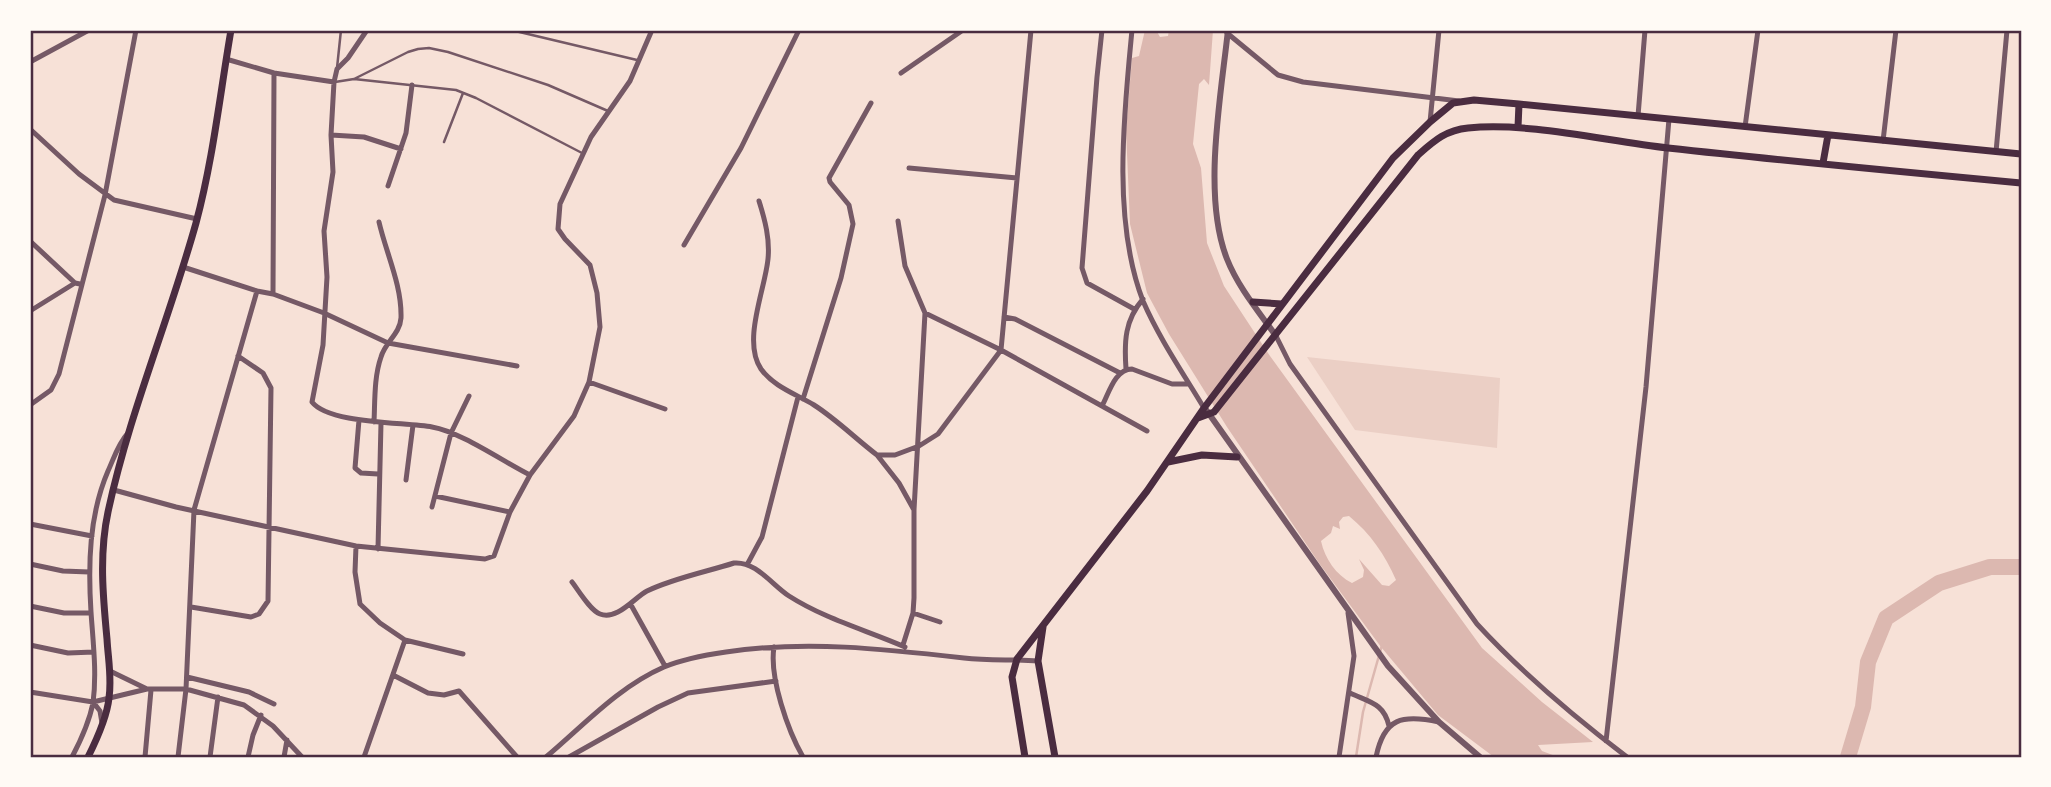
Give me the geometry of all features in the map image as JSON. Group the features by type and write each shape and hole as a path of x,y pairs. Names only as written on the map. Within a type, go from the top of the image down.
{"main road":[{"path":"88,756 109,699 110,671 102,571 103,539 130,431 197,219 211,154 230,30"},
{"path":"1209,409 1267,324 1393,159 1445,108 1459,101 1519,104 2021,154"},
{"path":"1518,127 1519,104"},
{"path":"1025,757 1012,677 1017,659 1084,575 1168,463 1198,418 1270,344 1418,155 1439,136 1467,128 1518,127 1667,148 2021,183"},
{"path":"1823,163 1828,135"},
{"path":"1253,302 1282,304"},
{"path":"1168,463 1202,454 1237,457"},
{"path":"1043,625 1038,661 1055,757"}],"street":[{"path":"30,62 89,30"},
{"path":"30,405 44,397 55,382 78,284 105,195 136,30"},
{"path":"366,30 348,58 337,69 334,82 331,135 333,172 324,231 327,277 323,345 312,401 317,408 359,420 433,427 451,433 530,475"},
{"path":"114,490 154,502 356,546 485,559 496,554 510,512 530,475 574,416 589,382 600,327 597,293 590,265 560,233 557,218 562,198 582,153 608,111 619,100 652,30"},
{"path":"684,245 741,148 799,30"},
{"path":"901,72 963,30"},
{"path":"877,455 895,455 919,446 938,434 1000,350 1031,30"},
{"path":"1102,30 1082,268 1087,283 1134,309"},
{"path":"1132,30 1123,150 1125,213 1132,258 1143,299 1158,332 1237,457 1373,648 1439,722 1480,757"},
{"path":"1430,122 1439,30"},
{"path":"1638,116 1645,30"},
{"path":"1745,127 1758,30"},
{"path":"1882,141 1896,30"},
{"path":"1996,152 2007,30"},
{"path":"1228,32 1278,75 1304,82 1459,101"},
{"path":"1228,32 1216,149 1216,205 1226,256 1233,272 1276,336 1290,364 1477,624 1513,663 1568,712 1627,757"},
{"path":"226,60 274,73 334,82"},
{"path":"273,294 274,73"},
{"path":"388,186 406,133 412,85"},
{"path":"748,564 762,537 800,398 841,278 853,224 849,205 829,178 871,103"},
{"path":"1606,741 1646,387 1669,119"},
{"path":"30,129 105,195 127,203 197,219"},
{"path":"331,135 364,137 401,149"},
{"path":"909,168 1017,178"},
{"path":"759,201 768,234 768,258 755,323 754,351 758,363 765,373 826,414 877,455 899,483 914,510"},
{"path":"898,221 905,266 926,313 914,510 913,613 903,645"},
{"path":"378,549 378,367 383,351 397,332 401,319 397,285 379,222"},
{"path":"30,241 78,284"},
{"path":"183,267 273,294 324,313 388,343 517,366"},
{"path":"30,311 78,284"},
{"path":"178,757 187,690 194,510 257,291"},
{"path":"1126,369 1126,331 1134,309 1143,299"},
{"path":"926,313 1000,350 1147,431"},
{"path":"1004,317 1015,319 1119,373"},
{"path":"191,607 251,617 263,611 268,601 271,388 263,373 238,356"},
{"path":"1102,406 1119,373 1126,369 1172,384 1189,384"},
{"path":"589,382 665,410"},
{"path":"432,507 451,433 469,396"},
{"path":"359,420 355,468 360,473 378,474"},
{"path":"406,480 414,425"},
{"path":"72,757 84,733 93,702 94,652 89,572 92,537 103,482 121,440 130,431"},
{"path":"435,496 510,512"},
{"path":"30,523 92,537"},
{"path":"356,546 355,572 360,604 380,623 405,640 463,654"},
{"path":"572,582 596,611 608,615 631,605 638,596 657,587 734,563 748,564 789,596 825,616 914,651"},
{"path":"30,564 63,571 89,572"},
{"path":"631,605 665,666"},
{"path":"30,606 64,613 91,613"},
{"path":"913,613 940,622"},
{"path":"1339,757 1354,656 1348,613"},
{"path":"363,757 405,640"},
{"path":"30,645 58,652 94,652"},
{"path":"774,647 773,666 776,681 803,757"},
{"path":"546,757 635,682 665,666 711,654 774,647 828,647 914,651 982,660 1038,661"},
{"path":"110,671 149,690"},
{"path":"393,675 428,693 444,695 459,691 517,757"},
{"path":"187,677 249,692 274,704"},
{"path":"569,757 688,693 776,681"},
{"path":"145,757 149,690"},
{"path":"30,692 93,702 149,690 187,690 218,697 244,705 261,715 302,757"},
{"path":"1350,693 1384,711 1389,726"},
{"path":"210,757 218,697"},
{"path":"93,702 100,710 102,723"},
{"path":"248,757 261,715"},
{"path":"1376,757 1389,726 1412,718 1439,722"},
{"path":"284,757 286,740"},
{"path":"88,756 97,757"}],"lane":[{"path":"337,69 341,30"},
{"path":"511,30 640,60"},
{"path":"354,79 408,52 429,48 537,81 608,111"},
{"path":"334,82 354,79 440,87 463,93 582,153"},
{"path":"444,142 463,93"}],"shaded area":[{"path":"1145,30 1156,30 1160,37 1168,36 1169,30 1213,30 1209,85 1204,79 1199,84 1193,144 1201,168 1207,243 1224,286 1270,356 1482,648 1542,702 1593,742 1538,745 1542,751 1558,757 1494,757 1438,715 1381,647 1319,563 1227,427 1169,334 1147,293 1130,224 1126,130 1132,58 1139,56","holes":["1349,516 1377,545 1392,571 1396,580 1389,586 1382,585 1359,559 1364,570 1363,577 1352,583 1341,576 1328,560 1321,541 1331,533 1333,526 1340,529 1339,522 1343,517"]},
{"path":"1307,357 1500,378 1497,448 1355,430"}],"waterway":[{"path":"1848,757 1863,707 1868,662 1886,618 1939,583 1990,567 2021,567"},
{"path":"1356,757 1363,712 1382,645"}]}
